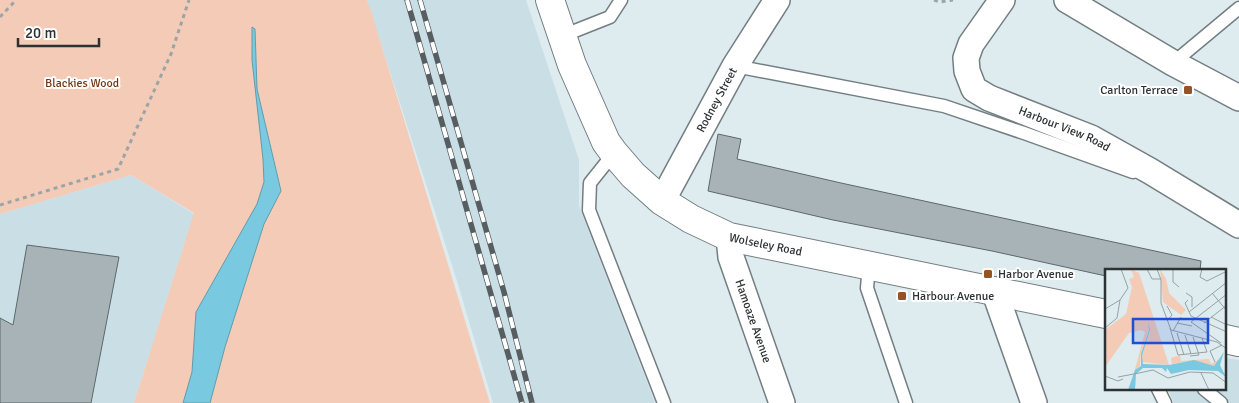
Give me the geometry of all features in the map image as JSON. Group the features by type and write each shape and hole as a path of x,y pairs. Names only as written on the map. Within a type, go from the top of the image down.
{"street":[{"name":"Wolseley Road","path":"550,0 572,65 606,142 633,175 662,202 691,219 729,237 1105,314"},
{"name":"Rodney Street","path":"662,202 735,66 777,0"},
{"name":"Harbour View Road","path":"1002,0 971,44 966,58 967,71 974,89 989,98 1091,138 1239,225"},
{"path":"1067,0 1173,63 1239,98"},
{"name":"Hamoaze Avenue","path":"729,237 731,257 782,403"},
{"path":"994,290 1034,403"},
{"path":"1226,339 1239,342"}],"lane":[{"path":"562,36 610,17 621,0"},
{"path":"1173,63 1239,8"},
{"path":"735,66 944,106 1117,167 1135,172 1150,171"},
{"path":"614,153 590,182 589,210 664,403"},
{"path":"868,265 867,288 906,403"},
{"path":"1158,390 1164,403"},
{"path":"1205,390 1221,403"}],"path":[{"path":"0,17 16,0"},
{"path":"0,205 118,169 171,54 188,0"},
{"path":"934,0 940,2 953,0"}],"shaded area":[{"path":"367,0 526,0 579,160 579,206 655,403 493,403 458,284"},
{"path":"131,175 194,214 134,403 0,403 0,214"},
{"path":"1226,358 1239,360 1239,403 1174,403 1168,390 1226,390"}],"green space":[{"name":"Blackies Wood","path":"0,0 367,0 490,403 210,403 225,347 264,223 281,191 257,89 255,29 252,27 252,60 264,182 257,204 196,312 192,372 183,403 134,403 194,213 131,175 0,214"}],"water":[{"path":"252,27 255,29 257,89 281,191 264,224 225,347 210,403 183,403 192,372 196,312 257,204 264,182 252,60"}],"building":[{"path":"718,134 741,139 737,159 1201,261 1200,269 1105,269 1105,276 992,251 833,220 708,191"},
{"path":"27,245 119,257 91,403 0,403 0,318 13,325"}],"railway":[{"path":"407,0 522,403"},
{"path":"420,0 504,292 532,403"}],"place":[{"name":"Carlton Terrace","path":"1188,90"},
{"name":"Harbor Avenue","path":"988,274"},
{"name":"Harbour Avenue","path":"902,296"}]}
